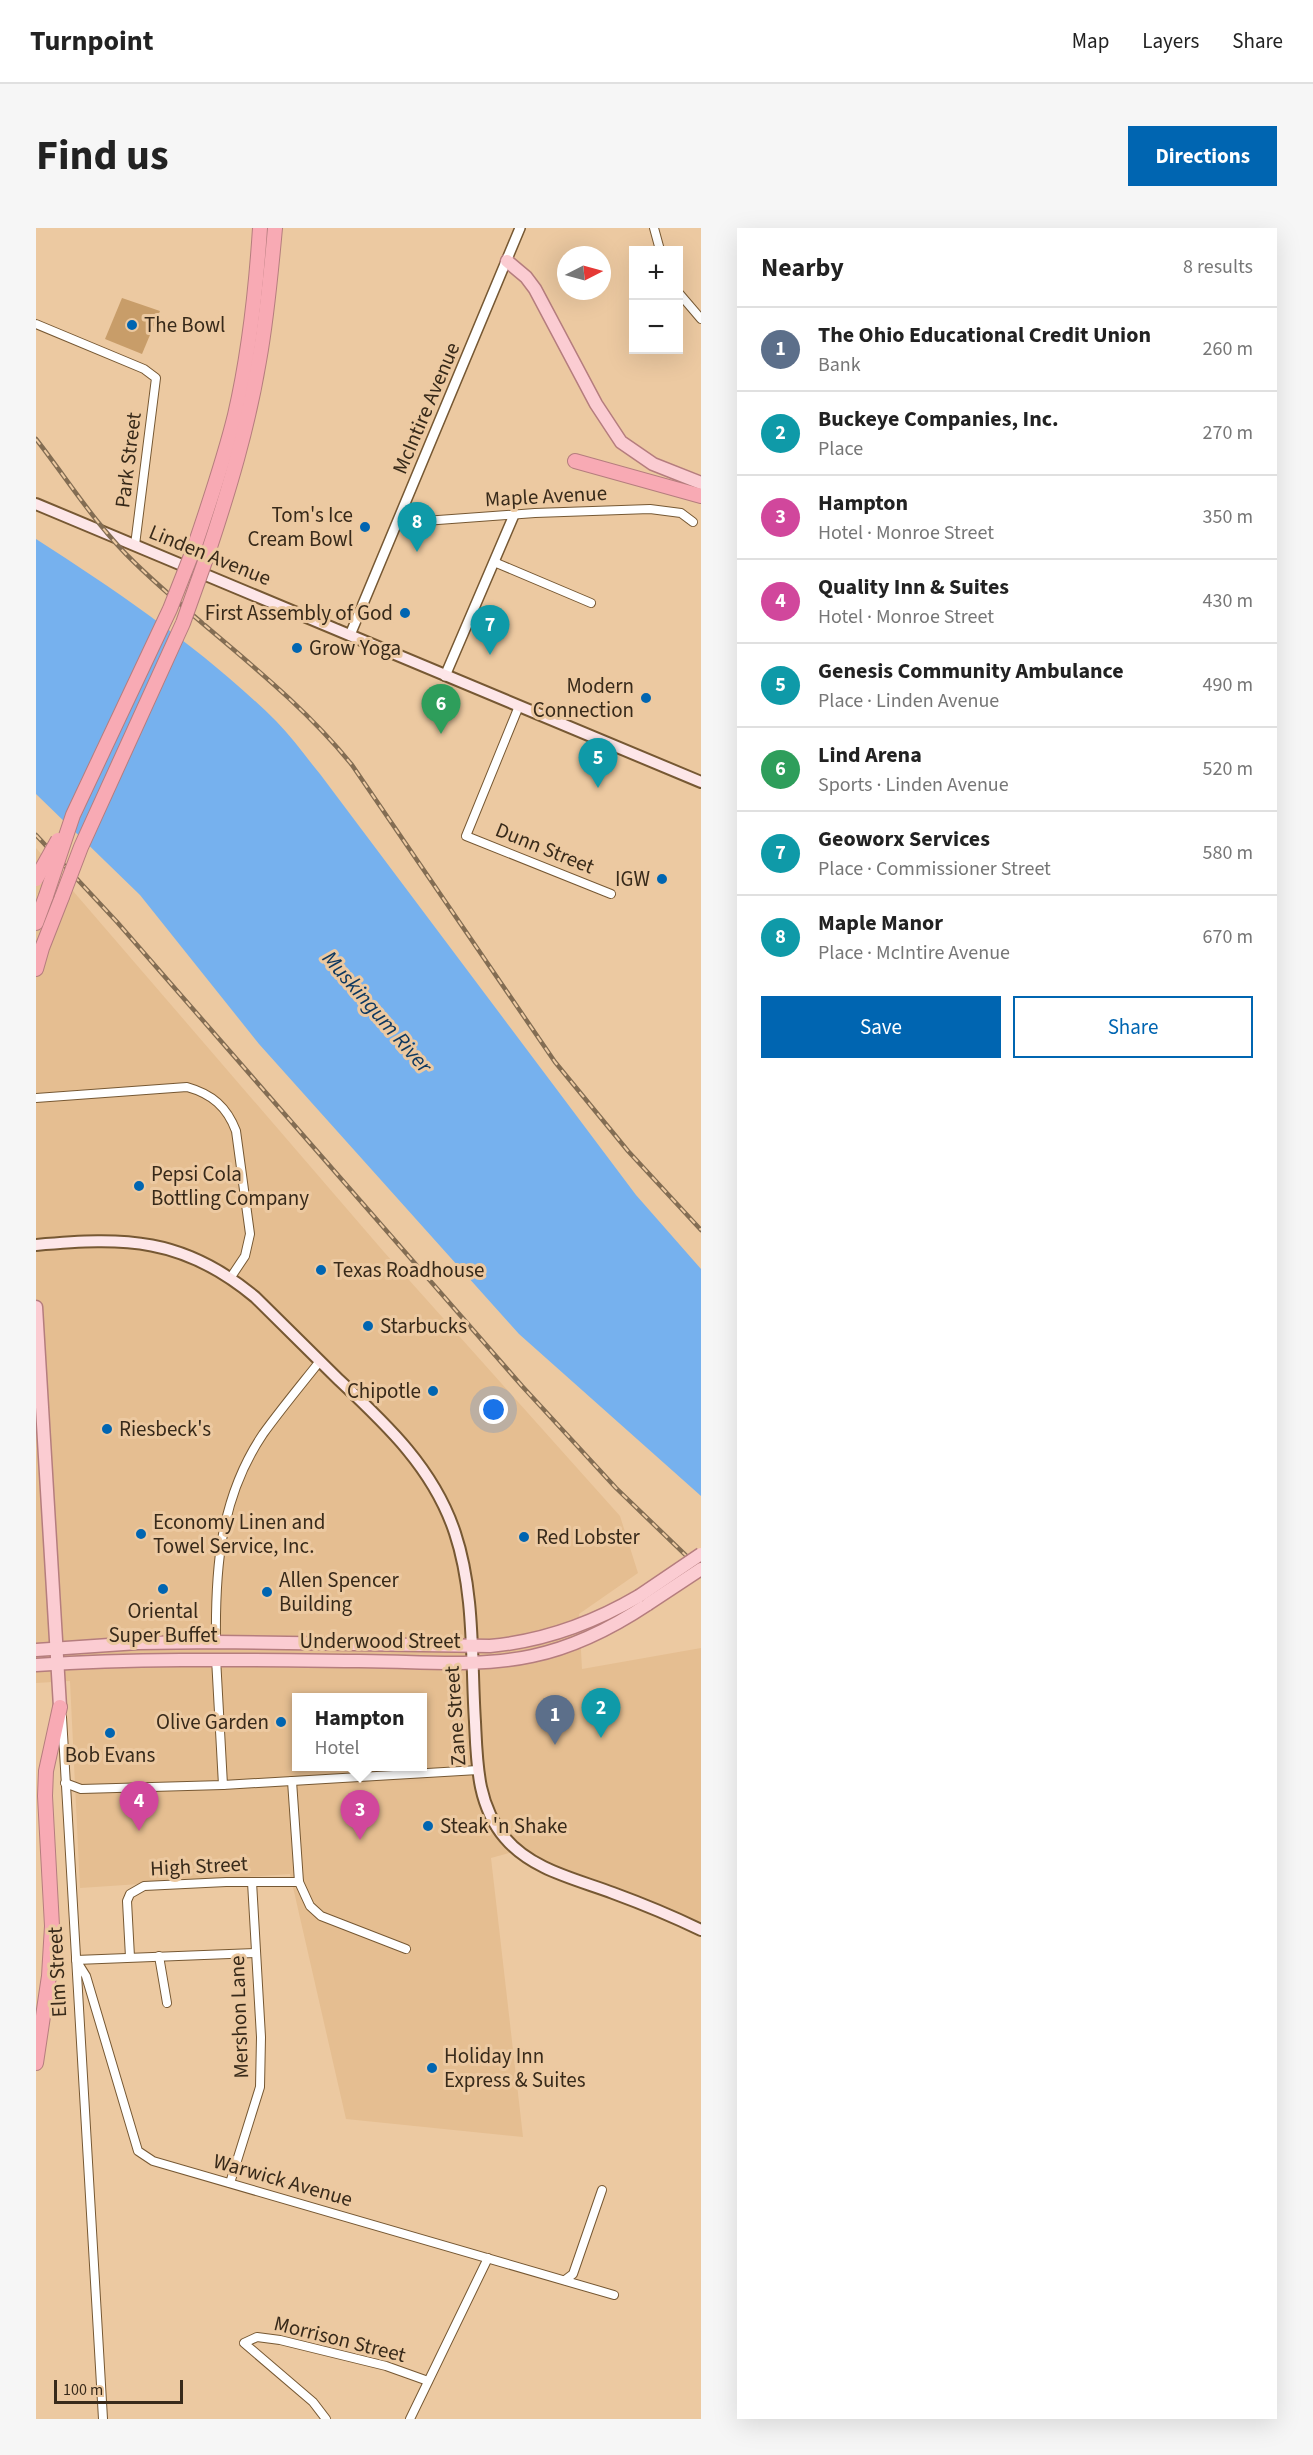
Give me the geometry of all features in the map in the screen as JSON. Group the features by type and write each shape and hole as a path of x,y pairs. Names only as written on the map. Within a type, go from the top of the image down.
{"highway":[{"path":"36,879 73,815 170,609 194,548 220,472 235,415 249,339 257,277 260,228"},
{"path":"36,969 81,847 183,623 231,484 247,423 259,362 275,228"},
{"path":"575,461 701,496"},
{"path":"36,923 73,815"},
{"path":"36,2063 49,1976 52,1926 46,1771 60,1707"}],"main road":[{"path":"507,261 526,277 535,289 596,405 621,442 653,464 701,483"},
{"name":"Linden Avenue","path":"36,504 701,782"},
{"name":"Zane Street","path":"36,1245 123,1241 168,1248 192,1256 231,1277 396,1435 425,1471 436,1489 455,1532 461,1553 468,1593 478,1770 484,1802 493,1821 505,1838 525,1857 556,1872 660,1910 701,1930"},
{"name":"Elm Street","path":"36,1307 37,1380 59,1664 60,1707"},
{"name":"Underwood Street","path":"36,1665 216,1658 508,1660 555,1650 602,1632 701,1554"},
{"name":"Underwood Street","path":"36,1650 138,1643 216,1642 470,1646 508,1644 564,1631 644,1600 701,1569"}],"street":[{"path":"654,228 659,246"},
{"name":"McIntire Avenue","path":"350,635 507,261 516,231"},
{"path":"683,298 701,319"},
{"name":"Park Street","path":"36,324 144,369 156,378 135,545"},
{"name":"Maple Avenue","path":"397,523 650,508 681,513 693,522"},
{"path":"445,676 514,515"},
{"path":"494,562 591,603"},
{"name":"Dunn Street","path":"519,706 466,836 611,894"},
{"path":"36,1098 187,1087 200,1091 221,1105 230,1116 236,1131 250,1234 245,1256 231,1277"},
{"path":"216,1642 217,1569 224,1527 235,1490 250,1456 263,1435 320,1361"},
{"path":"216,1658 223,1785"},
{"name":"Elm Street","path":"60,1707 103,2419"},
{"path":"65,1783 81,1789 223,1785 478,1770"},
{"path":"292,1781 299,1882 310,1906 321,1916 406,1949"},
{"name":"Mershon Lane","path":"230,2183 260,2087 261,2037 252,1882"},
{"name":"High Street","path":"130,1957 127,1901 136,1888 153,1885 299,1882"},
{"path":"76,1960 255,1953"},
{"path":"159,1956 167,2003"},
{"name":"Warwick Avenue","path":"76,1960 86,1976 138,2151 153,2161 614,2295"},
{"path":"565,2280 573,2274 602,2190"},
{"path":"410,2419 488,2258"},
{"name":"Morrison Street","path":"326,2419 313,2402 244,2343 260,2337 298,2343 386,2366 428,2381"}],"shaded area":[{"name":"The Bowl","path":"122,298 160,311 142,354 105,339"},
{"path":"36,848 384,1252 620,1516 638,1573 579,1614 582,1669 701,1648 701,1922 594,1879 551,1865 523,1849 491,1858 523,2137 346,2119 290,1874 80,1888 70,1681 36,1683"}],"water":[{"name":"Muskingum River","path":"36,539 161,624 249,695 282,727 320,774 636,1195 701,1269 701,1496 519,1334 259,1044 140,895 36,794"}],"railway":[{"path":"36,439 95,519 121,549 162,588 302,710 352,765 555,1062 628,1151 701,1230"},
{"path":"36,835 117,922 522,1386 616,1488 701,1570"}],"place":[{"name":"The Bowl","path":"132,325"},
{"name":"Tom's Ice Cream Bowl","path":"365,527"},
{"name":"Maple Manor","path":"417,552"},
{"name":"First Assembly of God","path":"405,613"},
{"name":"Grow Yoga","path":"297,648"},
{"name":"Geoworx Services","path":"490,655"},
{"name":"Modern Connection","path":"646,698"},
{"name":"Lind Arena","path":"441,734"},
{"name":"Genesis Community Ambulance","path":"598,788"},
{"name":"IGW","path":"662,879"},
{"name":"Pepsi Cola Bottling Company","path":"139,1186"},
{"name":"Texas Roadhouse","path":"321,1270"},
{"name":"Starbucks","path":"368,1326"},
{"name":"Chipotle","path":"433,1391"},
{"name":"Riesbeck's","path":"107,1429"},
{"name":"Economy Linen and Towel Service, Inc.","path":"141,1534"},
{"name":"Red Lobster","path":"524,1537"},
{"name":"Oriental Super Buffet","path":"163,1589"},
{"name":"Allen Spencer Building","path":"267,1592"},
{"name":"Olive Garden","path":"281,1722"},
{"name":"Bob Evans","path":"110,1733"},
{"name":"Buckeye Companies, Inc.","path":"601,1738"},
{"name":"The Ohio Educational Credit Union","path":"555,1745"},
{"name":"Steak 'n Shake","path":"428,1826"},
{"name":"Quality Inn & Suites","path":"139,1831"},
{"name":"Hampton","path":"360,1840"},
{"name":"Holiday Inn Express & Suites","path":"432,2068"}]}
